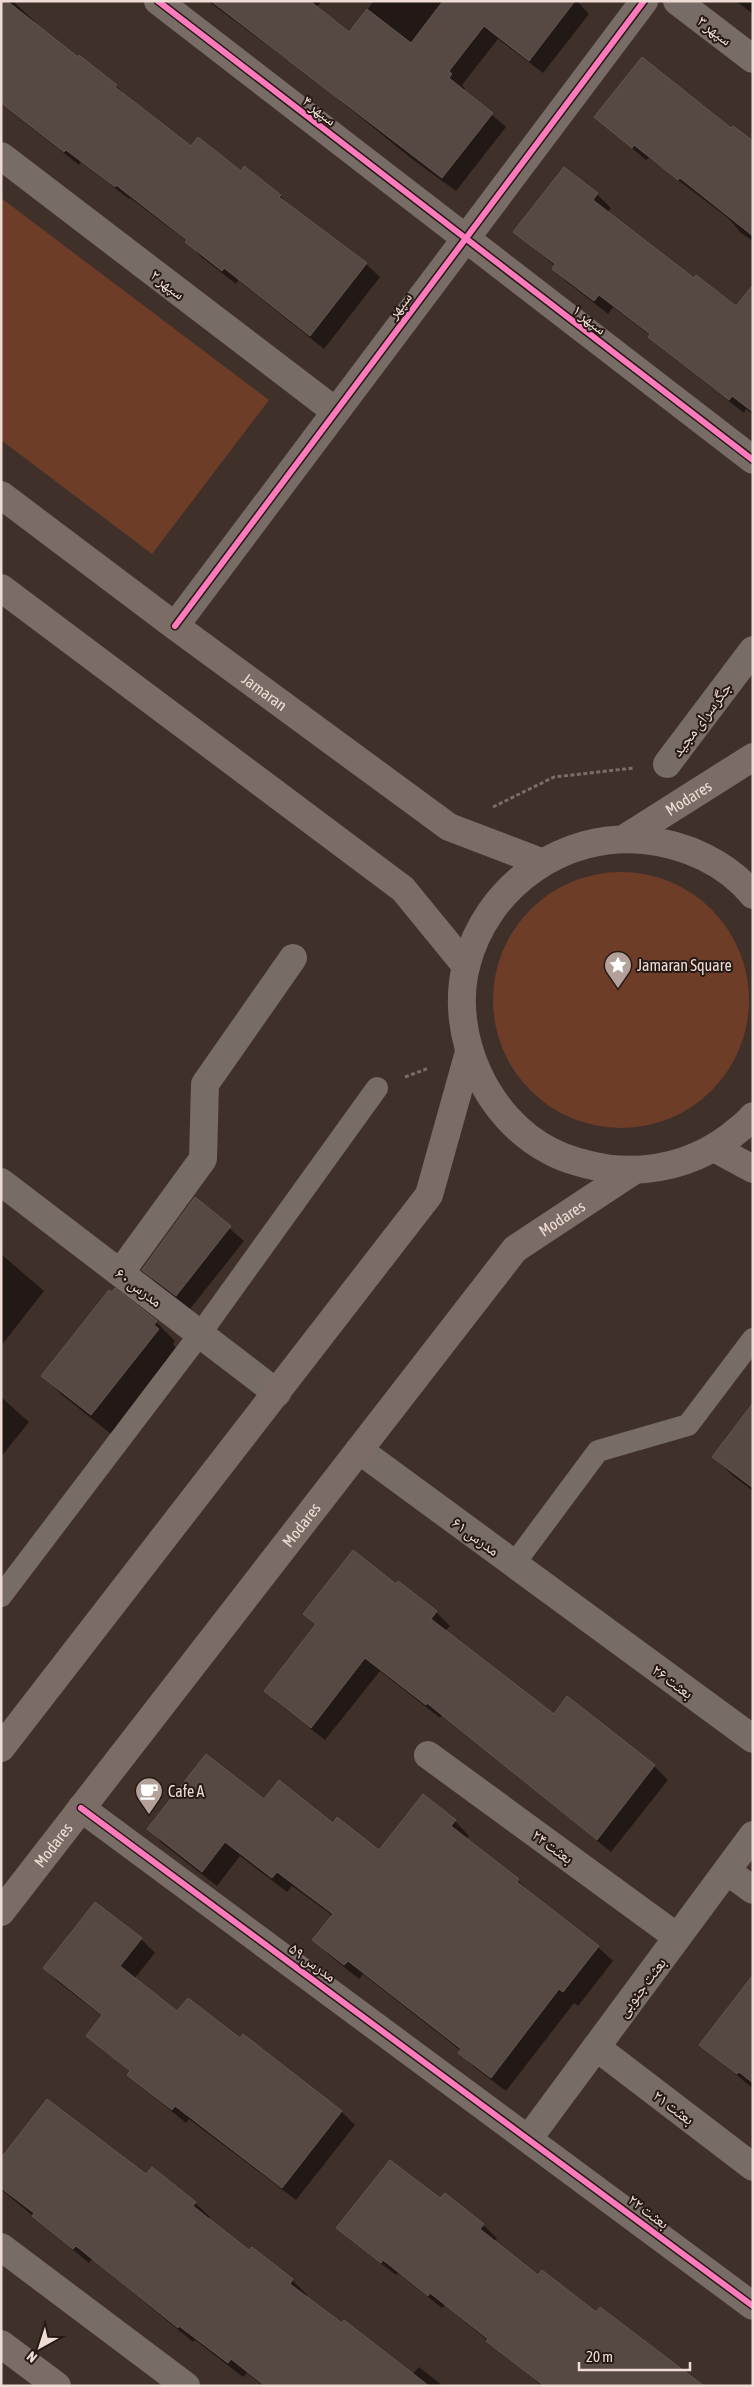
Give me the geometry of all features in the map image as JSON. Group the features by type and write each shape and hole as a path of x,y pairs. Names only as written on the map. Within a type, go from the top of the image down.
{"main road":[{"name":"Jamaran","path":"1,495 175,626 449,827 541,862"},
{"path":"1,588 403,889 466,966"},
{"name":"Modares","path":"624,838 753,757"},
{"path":"753,895 744,885 709,859 668,843 624,838 581,845 541,862 507,890 482,926 466,966 462,1009 469,1052 487,1092 515,1125 549,1151 590,1166 632,1171 675,1165 714,1148 753,1116"},
{"path":"1,1748 429,1195 469,1052"},
{"path":"714,1148 753,1169"},
{"name":"Modares","path":"1,1912 515,1249 632,1171"},
{"path":"1,2344 57,2386"}],"street":[{"name":"سپهر ۴","path":"158,1 466,241"},
{"name":"سپهر","path":"175,626 335,411 466,241 644,1"},
{"name":"سپهر ۳","path":"677,1 753,59"},
{"name":"سپهر ۲","path":"1,156 335,411"},
{"name":"سپهر ۱","path":"466,241 753,460"},
{"name":"جگرسرای مجید","path":"667,764 753,650"},
{"path":"120,1273 203,1159 205,1084 293,958"},
{"name":"مدرس ۶۰","path":"1,1182 277,1393"},
{"name":"مدرس ۶۱","path":"359,1450 594,1623"},
{"name":"بعثت ۲۶","path":"594,1623 753,1739"},
{"name":"بعثت ۲۴","path":"428,1755 678,1937"},
{"name":"مدرس ۵۹","path":"82,1808 529,2138"},
{"name":"بعثت جنوبی","path":"529,2138 753,1835"},
{"path":"727,1871 753,1890"},
{"name":"بعثت ۲۱","path":"596,2047 753,2167"},
{"name":"بعثت ۲۲","path":"529,2138 753,2306"},
{"path":"1,2247 186,2386"}],"lane":[{"path":"1,1596 200,1334 377,1088"},
{"path":"514,1564 598,1451 688,1425 753,1339"}],"path":[{"path":"449,827 554,778 667,764"},
{"path":"377,1088 469,1052"}],"shaded area":[{"path":"1,198 269,400 152,554 1,440"},
{"path":"621,872 658,878 681,887 702,901 720,919 739,951 746,975 749,1000 743,1037 734,1060 720,1081 702,1099 670,1118 646,1125 621,1128 584,1122 561,1113 540,1099 522,1081 503,1049 496,1025 493,1000 499,963 508,940 522,919 540,901 572,882 596,875"}],"building":[{"path":"1,1 7,1 78,57 79,55 117,85 115,87 191,146 198,137 241,171 244,166 281,195 279,197 367,263 310,336 224,268 222,271 185,242 187,240 116,185 115,187 66,150 64,152 1,103"},
{"path":"211,1 310,1 349,32 367,9 411,43 443,1 575,1 529,61 484,26 449,71 452,74 449,78 493,113 442,178"},
{"path":"642,57 731,128 733,126 753,141 753,236 680,178 678,180 634,145 632,148 594,117"},
{"path":"564,167 598,193 593,200 694,278 696,275 736,306 753,285 753,412 732,396 729,400 648,337 650,334 599,295 594,301 552,269 555,264 513,232"},
{"path":"195,1197 231,1226 176,1296 142,1270"},
{"path":"115,1288 157,1321 154,1325 159,1329 91,1415 41,1376 109,1290 112,1292"},
{"path":"753,1403 753,1488 712,1457"},
{"path":"353,1550 396,1584 398,1581 437,1611 431,1619 554,1714 567,1696 655,1765 597,1840 427,1703 426,1705 365,1658 311,1728 264,1691 316,1624 303,1614"},
{"path":"206,1754 264,1799 279,1780 333,1823 337,1817 379,1850 423,1794 456,1820 451,1826 519,1879 517,1882 599,1946 563,1992 559,1989 491,2078 458,2053 461,2049 348,1961 344,1965 312,1940 333,1914 277,1872 272,1878 225,1842 202,1872 147,1829"},
{"path":"95,1902 142,1938 120,1966 177,2011 188,1998 240,2038 243,2034 342,2111 282,2188 175,2106 172,2110 127,2075 130,2071 86,2036 102,2015 43,1968"},
{"path":"753,1975 753,2083 739,2072 737,2074 699,2045"},
{"path":"47,2099 146,2174 152,2167 196,2202 193,2206 249,2250 252,2247 293,2279 290,2284 342,2323 344,2320 429,2386 265,2386 231,2359 228,2363 179,2326 178,2328 76,2246 73,2249 32,2216 34,2213 1,2188 1,2158"},
{"path":"390,2160 440,2198 445,2193 484,2224 480,2229 538,2275 542,2270 596,2312 600,2307 704,2386 544,2386 486,2341 488,2339 430,2293 428,2296 383,2260 381,2263 336,2228"}],"cycle path":[{"path":"158,1 753,460"},
{"path":"175,626 644,1"},
{"path":"81,1808 753,2306"}],"place":[{"name":"Jamaran Square","path":"618,989"},
{"name":"Cafe A","path":"149,1815"}]}
